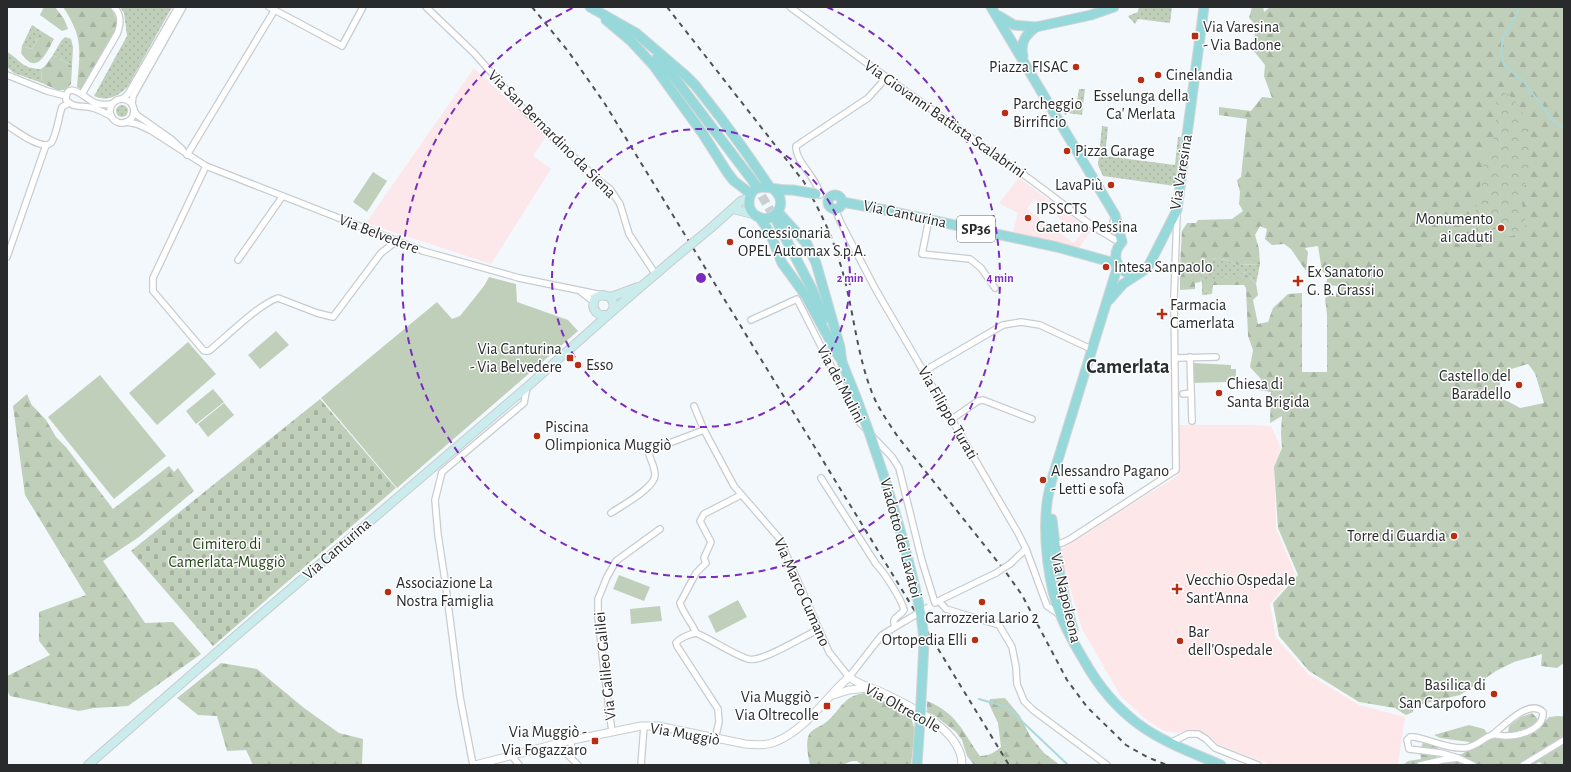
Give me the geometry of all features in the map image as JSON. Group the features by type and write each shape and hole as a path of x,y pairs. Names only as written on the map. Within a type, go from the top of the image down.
{"main road":[{"path":"591,7 634,37 695,85 746,151 770,187 778,194 781,202"},
{"path":"591,7 634,37 662,62 754,184"},
{"path":"993,10 1014,25 1036,27 1091,15 1114,7"},
{"name":"Via Varesina","path":"1142,272 1151,261 1177,210 1204,7"},
{"path":"993,10 1115,215 1122,243"},
{"path":"1027,67 1022,50 1022,44 1029,32 1036,27"},
{"path":"634,37 703,134 727,172 750,196"},
{"path":"842,202 840,206 835,209 828,205 822,196 793,190 758,187 750,196 749,206 770,233 782,263 806,296 842,362"},
{"path":"733,209 770,218 778,212 781,202 787,194 793,190"},
{"name":"Via Canturina","path":"822,196 837,195 842,202 880,208 1057,247 1115,262 1125,272 1131,274 1142,272"},
{"name":"Via Canturina","path":"88,765 231,640 527,387 610,313 750,196"},
{"path":"778,212 807,244 816,263 840,347 842,362"},
{"path":"777,222 812,289 842,362"},
{"name":"Via Napoleona","path":"1122,243 1117,250 1105,306 1052,479 1047,503 1048,560 1052,584 1060,615 1067,622 1078,651 1093,676 1124,712 1138,724 1170,743 1221,765"},
{"name":"Via Napoleona","path":"1105,306 1123,284 1142,272"},
{"name":"Via Canturina","path":"611,297 644,285"},
{"path":"602,295 611,297 614,306 610,313 604,316 597,313 594,309 594,302 598,296 602,295"},
{"name":"Via Canturina","path":"588,334 597,313"},
{"name":"Viadotto dei Lavatoi","path":"842,362 870,433 891,497 918,600 924,642 918,754"},
{"name":"Via Napoleona","path":"1052,479 1054,544 1060,583 1078,651"},
{"name":"Via Napoleona","path":"1047,530 1054,544"},
{"path":"917,765 918,754"},
{"path":"918,754 920,765"}],"street":[{"path":"84,95 120,28 120,15 114,7"},
{"path":"66,96 73,90 84,95 93,102 104,106 112,104 118,99 122,99 128,94 178,7"},
{"path":"66,96 66,100 69,103 83,107 92,107 102,111 111,116 116,122 126,122 130,120 134,110 132,104 133,96 183,7"},
{"path":"268,7 342,46 364,7"},
{"name":"Via San Bernardino da Siena","path":"426,7 474,53 527,113 597,179 610,189 620,204 629,234 656,275"},
{"name":"Via Giovanni Battista Scalabrini","path":"790,7 886,78 1037,184 1100,231 1122,243"},
{"path":"187,155 274,11"},
{"path":"7,75 47,91 66,96"},
{"path":"822,196 813,177 796,151 797,144 868,98 886,78"},
{"path":"83,107 88,101 84,95"},
{"path":"122,99 132,104"},
{"path":"7,125 39,145 50,144 62,107 69,103"},
{"path":"111,116 110,111 112,104"},
{"name":"Via Belvedere","path":"134,110 137,115 172,139 187,155"},
{"name":"Via Belvedere","path":"126,122 144,126 206,166 423,251 519,278 602,295"},
{"path":"7,257 46,145"},
{"path":"206,166 152,278 153,290 204,351 209,351 252,315 278,298 317,313 333,317 381,253 398,240"},
{"path":"238,260 282,197"},
{"name":"Via Filippo Turati","path":"835,209 859,260 1018,533 1026,549 1047,606 1060,615"},
{"path":"1054,544 1062,543 1070,539 1176,470 1176,358 1174,298 1177,210"},
{"path":"1100,231 1106,231 1110,228 1114,223 1115,215"},
{"path":"929,219 922,254 970,259 981,268 995,288"},
{"name":"Via Belvedere","path":"578,289 594,302"},
{"name":"Via dei Mulini","path":"751,320 797,299 860,423 892,457 900,468 922,561 937,602"},
{"path":"924,371 1003,325 1021,322 1040,326 1091,349"},
{"path":"1190,357 1192,421"},
{"path":"1176,358 1216,357"},
{"path":"474,765 460,697 438,535 435,500 442,472 524,403 527,387"},
{"path":"1183,394 1191,393"},
{"path":"952,419 978,401 983,400 1032,419"},
{"name":"Via Marco Cumano","path":"694,406 704,430 734,486 779,538 818,630 829,652 849,677"},
{"path":"611,513 650,486 655,477 654,468 648,451 704,430"},
{"path":"821,478 876,564 881,569 904,610 894,619 893,622 895,627"},
{"path":"741,495 704,514 701,518 700,521 711,542 704,558 706,563 696,573 680,603 681,607 696,633 742,656 754,660 766,656 818,630"},
{"name":"Via Galileo Galilei","path":"612,732 598,617 598,599 607,577 616,561 660,529"},
{"path":"849,677 882,635 937,602 996,573 1010,564 1026,549"},
{"path":"937,602 946,608 998,625 1012,647 1016,667 1017,684 1024,701 1033,710 1107,765"},
{"path":"696,633 678,640 676,643 718,709 719,722 715,738"},
{"name":"Via Muggiò","path":"474,765 557,744 644,726 658,726 745,744 759,745 774,743 798,728 849,677"},
{"name":"Via Oltrecolle","path":"849,677 855,682 873,688 932,720 945,731 958,746 962,765"},
{"path":"831,695 849,690 873,688"},
{"path":"1473,765 1442,753 1409,749 1407,740 1410,737 1414,737 1452,748 1466,748 1474,746 1492,735 1523,711 1535,707 1539,708 1543,712 1541,721 1525,733 1492,735"},
{"path":"641,765 644,726"},
{"path":"1170,743 1188,734 1198,734 1206,739 1215,748 1258,765"},
{"path":"1523,765 1564,740"},
{"path":"571,741 572,758"},
{"path":"557,744 578,765"},
{"path":"512,756 519,765"},
{"path":"1420,765 1458,758"}],"shaded area":[{"path":"474,68 546,136 533,156 551,169 491,264 366,223"},
{"name":"IPSSCTS Gaetano Pessina","path":"1019,178 1091,231 1079,248 1013,232 1018,213 999,203","holes":["1034,199 1081,234 1074,243 1054,229 1051,233 1043,228 1046,223 1027,209"]},
{"name":"Vecchio Ospedale Sant'Anna","path":"1179,425 1271,426 1281,448 1274,467 1276,528 1295,574 1270,604 1276,638 1308,674 1359,705 1405,717 1398,764 1272,765 1217,744 1205,733 1199,731 1193,730 1178,733 1164,731 1144,718 1120,695 1082,629 1066,573 1061,569 1059,550 1177,476 1179,471"}],"green space":[{"path":"44,7 55,7 64,19 68,29 62,31 40,15"},
{"path":"63,7 109,7 116,17 114,35 82,90 77,87 79,46 77,37 70,18"},
{"path":"120,7 172,7 125,90 112,97 99,98 94,96 127,36 124,13"},
{"path":"1139,7 1172,7 1170,23 1138,19 1135,24 1128,16 1138,12"},
{"path":"1252,7 1263,7 1264,12 1270,7 1564,7 1564,663 1557,668 1541,666 1542,654 1514,662 1496,671 1460,695 1414,706 1413,712 1406,715 1395,708 1359,702 1309,671 1279,636 1273,603 1298,575 1278,528 1274,467 1282,448 1282,416 1270,423 1271,392 1258,390 1261,379 1250,367 1253,350 1248,336 1246,288 1244,285 1213,285 1212,294 1204,289 1206,282 1226,277 1237,279 1244,272 1256,284 1258,295 1253,300 1258,324 1268,322 1273,308 1288,294 1302,293 1302,372 1327,372 1327,314 1325,298 1330,295 1336,297 1337,286 1326,285 1328,275 1322,271 1318,246 1305,248 1308,252 1306,271 1291,249 1284,244 1272,245 1265,239 1267,229 1260,226 1255,235 1259,249 1260,264 1238,265 1227,260 1211,258 1203,265 1203,273 1200,282 1195,283 1195,289 1180,290 1180,275 1183,273 1180,265 1182,231 1187,223 1196,223 1198,220 1232,219 1243,211 1239,204 1240,192 1237,180 1241,177 1247,119 1219,115 1219,107 1251,111 1262,97 1272,98 1264,76 1265,65 1253,50 1256,25 1249,18","holes":["1528,364 1535,373 1544,403 1520,408 1502,398 1499,387 1501,378 1505,376 1508,370"]},
{"path":"32,25 41,31 32,49 22,46"},
{"path":"41,31 54,39 44,56 36,63 32,63 21,53 22,46 32,49"},
{"path":"65,37 71,39 73,47 72,66 53,55"},
{"path":"7,52 26,66 41,69 42,83 14,73 7,67"},
{"path":"53,55 72,66 71,84 65,90 57,90 42,83 41,69"},
{"path":"1079,89 1085,89 1082,115 1068,113 1065,115 1062,109 1064,108 1063,105 1077,102"},
{"path":"1496,92 1510,95 1515,100 1524,115 1530,131 1531,156 1522,195 1526,225 1521,232 1512,236 1488,239 1476,234 1475,216 1483,167 1496,131"},
{"path":"122,105 126,107 128,111 126,115 122,117 118,115 116,111 118,107"},
{"path":"1102,126 1108,127 1105,156 1175,165 1178,137 1181,137 1175,186 1103,176 1098,165"},
{"path":"373,172 387,181 367,212 353,202"},
{"path":"1211,258 1227,260 1238,265 1260,264 1256,284 1244,272 1237,280 1226,277 1204,289 1212,294 1202,295 1202,281 1200,282 1203,273 1203,265"},
{"path":"489,277 516,284 517,302 568,320 578,331 397,488 321,398 437,302 452,319 460,316 484,286"},
{"path":"276,331 289,345 260,369 248,355"},
{"path":"188,342 216,374 157,425 129,393"},
{"path":"1193,363 1231,365 1231,369 1236,369 1236,379 1228,379 1227,382 1193,383"},
{"path":"100,375 166,456 114,499 48,417"},
{"path":"213,389 224,402 196,424 186,411"},
{"path":"27,394 31,404 46,420 56,437 66,447 113,509 169,466 174,472 178,468 194,491 139,537 103,561 145,623 173,622 201,654 128,706 94,708 79,711 10,696 7,690 7,676 50,655 39,641 39,612 86,595 25,495 13,406"},
{"name":"Cimitero di Camerlata-Muggiò","path":"320,399 396,488 213,646 131,551"},
{"path":"224,403 234,415 208,437 198,424"},
{"path":"619,575 650,587 644,601 613,589"},
{"path":"738,600 747,617 716,633 708,616"},
{"path":"660,606 662,621 631,624 630,609"},
{"path":"221,663 257,669 304,708 339,733 363,739 362,765 253,765 246,750 227,751 217,716 198,715 177,698"},
{"path":"864,693 906,712 911,717 915,731 911,765 862,765 857,761 852,761 842,765 810,765 807,747 809,734 830,719 851,697"},
{"path":"1005,698 1020,716 1030,736 1044,753 1060,765 974,765 967,756 962,740 956,732 934,715 927,712 927,701 945,711 958,724 980,756 986,755 1001,747 998,723 989,704 990,699"},
{"path":"1532,713 1539,720 1531,728 1535,733 1549,717 1564,716 1564,765 1544,765 1539,762 1534,765 1403,765 1408,761 1421,759 1420,752 1423,742 1432,741 1438,744 1436,759 1462,754 1471,748 1469,742 1440,738 1434,735 1469,725 1484,729 1491,738 1498,733 1508,732 1509,726 1521,717"}],"waterway":[{"path":"1521,7 1503,37 1501,51 1504,65 1524,82 1551,118 1564,129"},
{"path":"979,699 1007,707 1068,765"}],"tunnel":[{"path":"755,184 777,222"}],"railway":[{"path":"532,7 568,51 605,104 1009,765"},
{"path":"667,7 804,182 824,220 836,250 848,292 861,358 873,396 898,437 1005,571 1022,595 1067,680 1087,707 1126,745 1147,757 1167,765"}],"place":[{"name":"Via Varesina - Via Badone","path":"1195,36"},
{"name":"Piazza FISAC","path":"1076,67"},
{"name":"Cinelandia","path":"1158,75"},
{"name":"Esselunga della Ca' Merlata","path":"1141,80"},
{"name":"Parcheggio Birrificio","path":"1005,113"},
{"name":"Pizza Garage","path":"1067,151"},
{"name":"LavaPiù","path":"1111,185"},
{"name":"IPSSCTS Gaetano Pessina","path":"1028,218"},
{"name":"Monumento ai caduti","path":"1501,228"},
{"name":"Concessionaria OPEL Automax S.p.A.","path":"730,242"},
{"name":"Intesa Sanpaolo","path":"1106,267"},
{"name":"Ex Sanatorio G. B. Grassi","path":"1298,281"},
{"name":"Farmacia Camerlata","path":"1162,314"},
{"name":"Via Canturina - Via Belvedere","path":"570,358"},
{"name":"Esso","path":"578,365"},
{"name":"Castello del Baradello","path":"1519,385"},
{"name":"Chiesa di Santa Brigida","path":"1219,393"},
{"name":"Piscina Olimpionica Muggiò","path":"537,436"},
{"name":"Alessandro Pagano - Letti e sofà","path":"1043,480"},
{"name":"Torre di Guardia","path":"1454,536"},
{"name":"Vecchio Ospedale Sant'Anna","path":"1177,589"},
{"name":"Associazione La Nostra Famiglia","path":"388,592"},
{"name":"Carrozzeria Lario 2","path":"982,602"},
{"name":"Ortopedia Elli","path":"975,640"},
{"name":"Bar dell'Ospedale","path":"1180,641"},
{"name":"Basilica di San Carpoforo","path":"1494,694"},
{"name":"Via Muggiò - Via Oltrecolle","path":"827,706"},
{"name":"Via Muggiò - Via Fogazzaro","path":"595,741"}],"district":[{"name":"Camerlata","path":"1128,367"}]}
